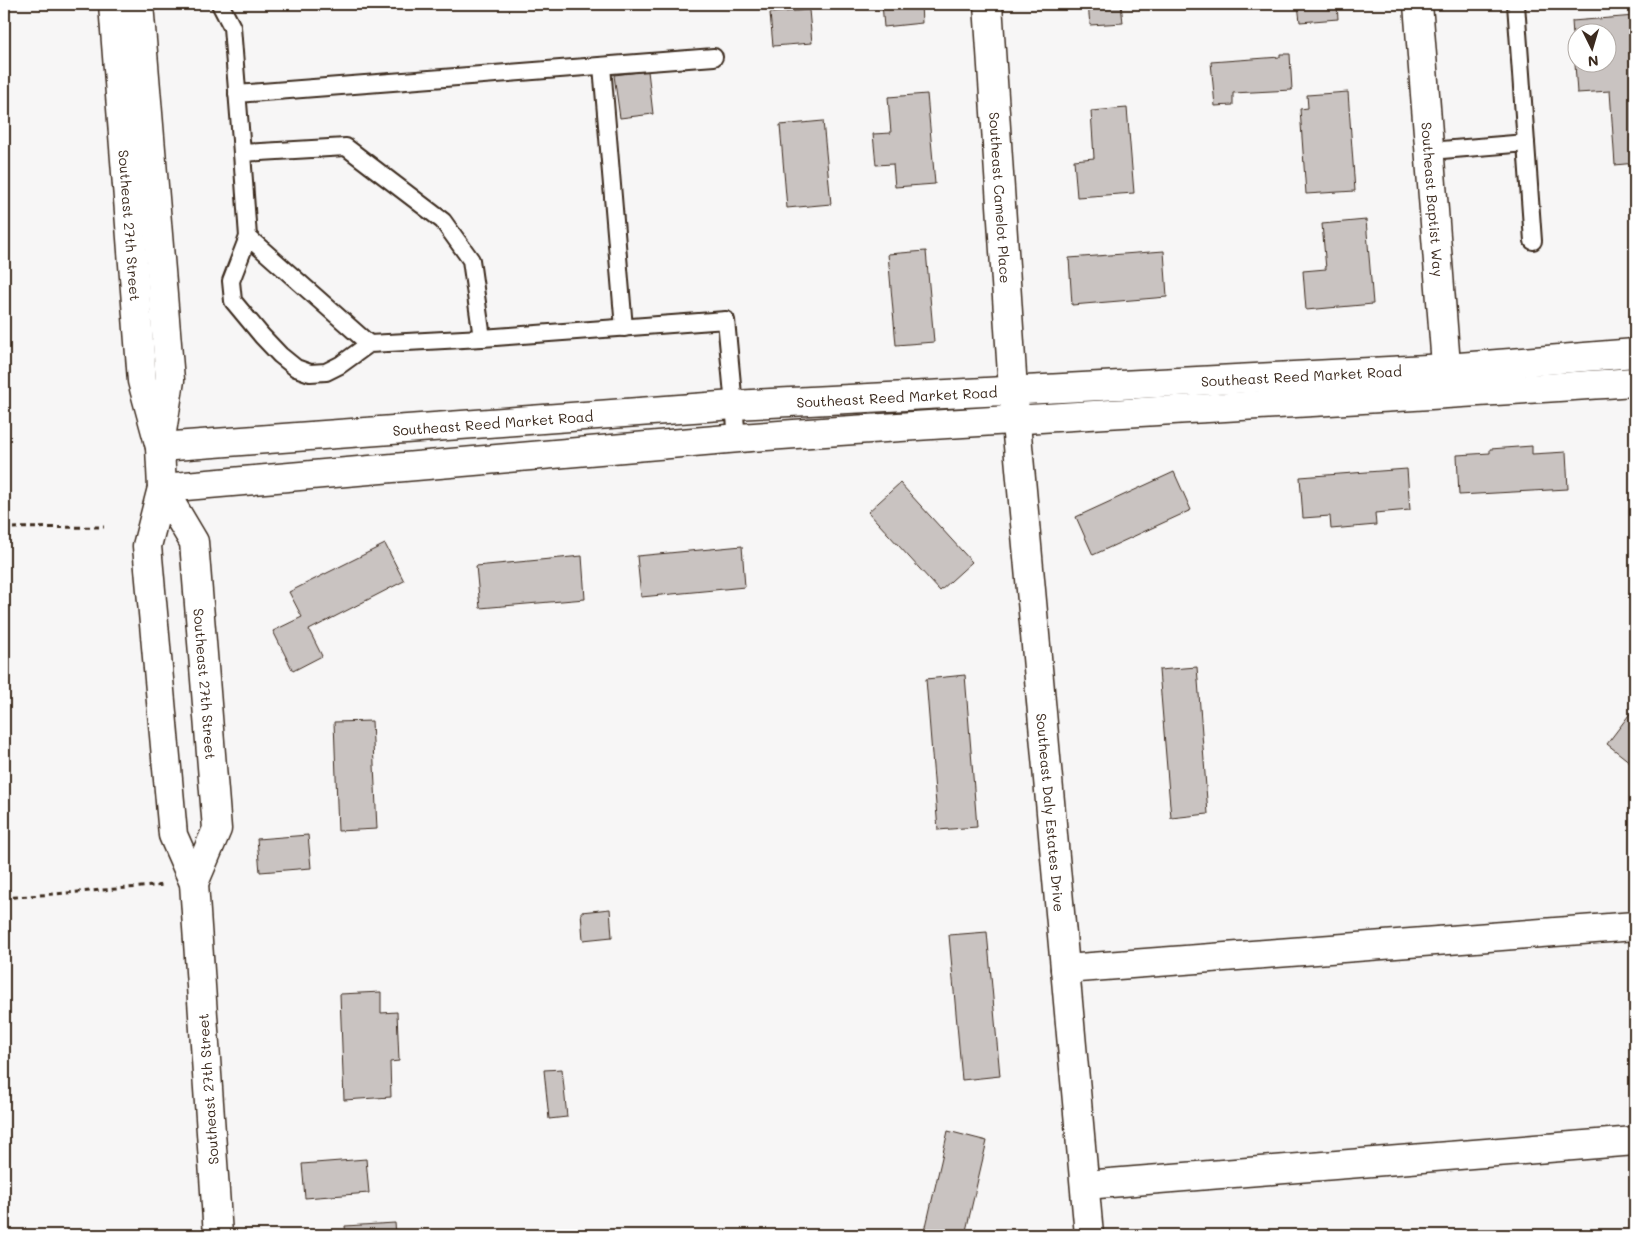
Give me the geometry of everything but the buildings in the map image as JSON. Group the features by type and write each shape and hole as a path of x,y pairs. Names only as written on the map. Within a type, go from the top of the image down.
{"main road":[{"name":"Southeast 27th Street","path":"112,4 142,381 160,447"},
{"name":"Southeast 27th Street","path":"139,4 170,380 160,447 162,488 146,546 173,835 194,883 218,1235"},
{"name":"Southeast Camelot Place","path":"988,4 1014,390"},
{"name":"Southeast Baptist Way","path":"1418,4 1448,381"},
{"name":"Southeast Reed Market Road","path":"162,488 737,438 1016,420 1448,381 1635,353"},
{"name":"Southeast Reed Market Road","path":"160,447 734,405 1014,390 1448,381 1635,382"},
{"name":"Southeast Daly Estates Drive","path":"1014,390 1089,1235"},
{"name":"Southeast 27th Street","path":"162,488 194,542 198,582 217,829 194,883"},
{"path":"1065,969 1635,926"},
{"path":"1085,1185 1635,1141"}],"lane":[{"path":"220,4 232,27 248,237 231,281 233,301 280,355 296,368 310,373 326,372 340,365 369,344 482,338 726,320 737,438"},
{"path":"1516,4 1533,241"},
{"path":"237,94 714,57"},
{"path":"602,66 624,328"},
{"path":"1430,152 1526,143"},
{"path":"242,154 346,147 443,221 471,260 482,338"},
{"path":"248,237 369,344"}],"path":[{"path":"4,528 104,527"},
{"path":"4,898 194,883"}]}
